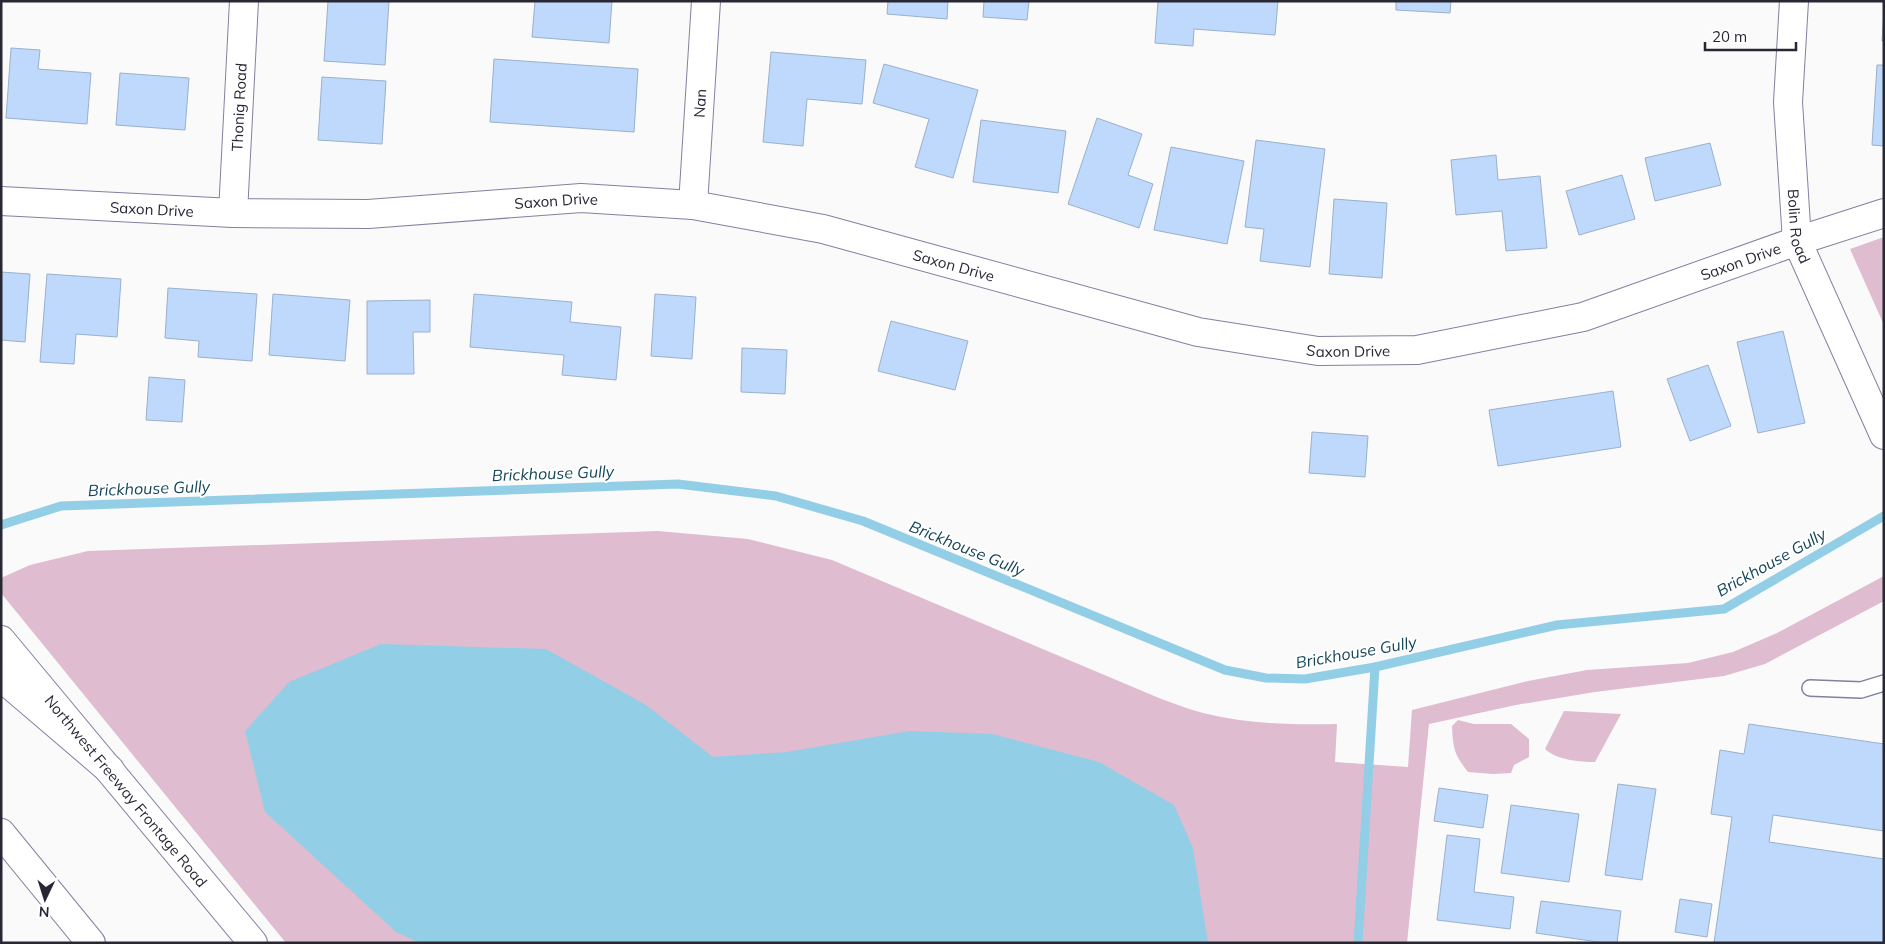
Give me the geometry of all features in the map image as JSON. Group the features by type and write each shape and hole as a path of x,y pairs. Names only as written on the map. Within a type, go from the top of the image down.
{"main road":[{"name":"Thonig Road","path":"233,213 244,1"},
{"name":"Nan","path":"693,205 706,1"},
{"name":"Bolin Road","path":"1794,1 1788,102 1797,241 1884,435"},
{"name":"Saxon Drive","path":"1,201 233,213 368,214 580,198 693,205 822,229 1198,332 1318,351 1417,350 1583,317 1797,241 1884,213"},
{"name":"Northwest Freeway Frontage Road","path":"1,640 253,943"},
{"path":"1,677 110,770"},
{"path":"1,833 91,943"}],"lane":[{"path":"1810,688 1861,690 1884,684"}],"shaded area":[{"path":"1884,237 1884,325 1850,249"},
{"path":"658,531 748,539 832,560 1159,698 1192,710 1253,722 1337,724 1335,762 1408,767 1412,710 1528,681 1587,670 1688,663 1733,652 1777,633 1884,576 1884,601 1765,664 1724,676 1595,692 1516,705 1429,724 1407,943 286,943 1,593 1,578 30,565 88,551"},
{"path":"1564,711 1621,714 1595,762 1562,758 1545,749"},
{"path":"1458,720 1474,724 1511,724 1529,739 1529,757 1514,765 1511,773 1468,772 1457,755 1454,745 1452,726"}],"water":[{"path":"381,644 546,649 646,705 713,757 787,752 909,731 992,734 1099,762 1174,805 1193,848 1208,943 420,943 396,932 265,812 245,731 289,682"}],"building":[{"path":"328,1 389,1 385,65 324,61"},
{"path":"535,1 612,1 609,43 532,37"},
{"path":"888,1 948,1 947,19 887,14"},
{"path":"984,1 1029,1 1027,20 983,17"},
{"path":"1158,1 1278,1 1275,35 1194,29 1193,46 1155,43"},
{"path":"1396,1 1451,1 1450,13 1396,10"},
{"path":"1884,13 1884,41 1882,41"},
{"path":"11,48 40,50 38,69 91,73 87,124 6,118"},
{"path":"771,52 866,60 862,104 807,99 803,146 763,142"},
{"path":"494,59 638,69 634,132 490,122"},
{"path":"884,64 978,90 953,178 915,167 929,119 873,103"},
{"path":"1877,65 1884,65 1884,146 1872,145"},
{"path":"120,73 189,78 185,130 116,125"},
{"path":"322,77 386,81 382,144 318,140"},
{"path":"1097,118 1142,134 1128,175 1153,184 1139,228 1068,204"},
{"path":"981,120 1066,131 1058,193 973,182"},
{"path":"1256,140 1325,149 1310,267 1260,261 1264,229 1245,227"},
{"path":"1710,143 1721,185 1655,201 1645,158"},
{"path":"1171,147 1244,161 1227,244 1154,230"},
{"path":"1496,155 1498,180 1540,176 1547,248 1506,251 1502,211 1456,215 1451,160"},
{"path":"1622,175 1635,219 1579,235 1566,191"},
{"path":"1334,199 1387,203 1382,278 1329,274"},
{"path":"1,272 30,274 25,342 1,340"},
{"path":"47,274 121,279 117,337 76,334 74,364 40,362"},
{"path":"168,288 257,294 252,361 198,357 199,341 165,338"},
{"path":"273,294 350,300 345,361 269,355"},
{"path":"474,294 572,302 570,322 621,327 616,380 562,375 564,355 470,347"},
{"path":"655,294 696,297 692,359 651,356"},
{"path":"430,300 430,332 413,332 414,374 367,374 367,301"},
{"path":"891,321 968,341 955,390 878,371"},
{"path":"1783,331 1805,423 1758,433 1737,342"},
{"path":"742,348 787,350 785,394 741,392"},
{"path":"1708,365 1731,426 1690,441 1667,379"},
{"path":"149,377 185,380 182,422 146,420"},
{"path":"1613,391 1621,447 1498,466 1489,410"},
{"path":"1312,432 1368,436 1365,477 1309,473"},
{"path":"1749,724 1884,744 1884,831 1773,815 1769,842 1884,859 1884,943 1714,943 1732,817 1711,814 1720,750 1744,754"},
{"path":"1618,784 1656,789 1642,880 1605,875"},
{"path":"1439,788 1488,795 1483,828 1434,821"},
{"path":"1511,805 1579,814 1569,882 1501,873"},
{"path":"1447,835 1480,839 1474,892 1514,897 1510,929 1437,920"},
{"path":"1680,899 1712,904 1707,937 1675,932"},
{"path":"1541,901 1621,911 1617,943 1536,933"}],"waterway":[{"name":"Brickhouse Gully","path":"1,525 61,506 678,484 776,496 863,521 1225,670 1266,678 1305,679 1375,667 1557,625 1724,609 1884,516"},
{"path":"1358,943 1375,667"}]}
